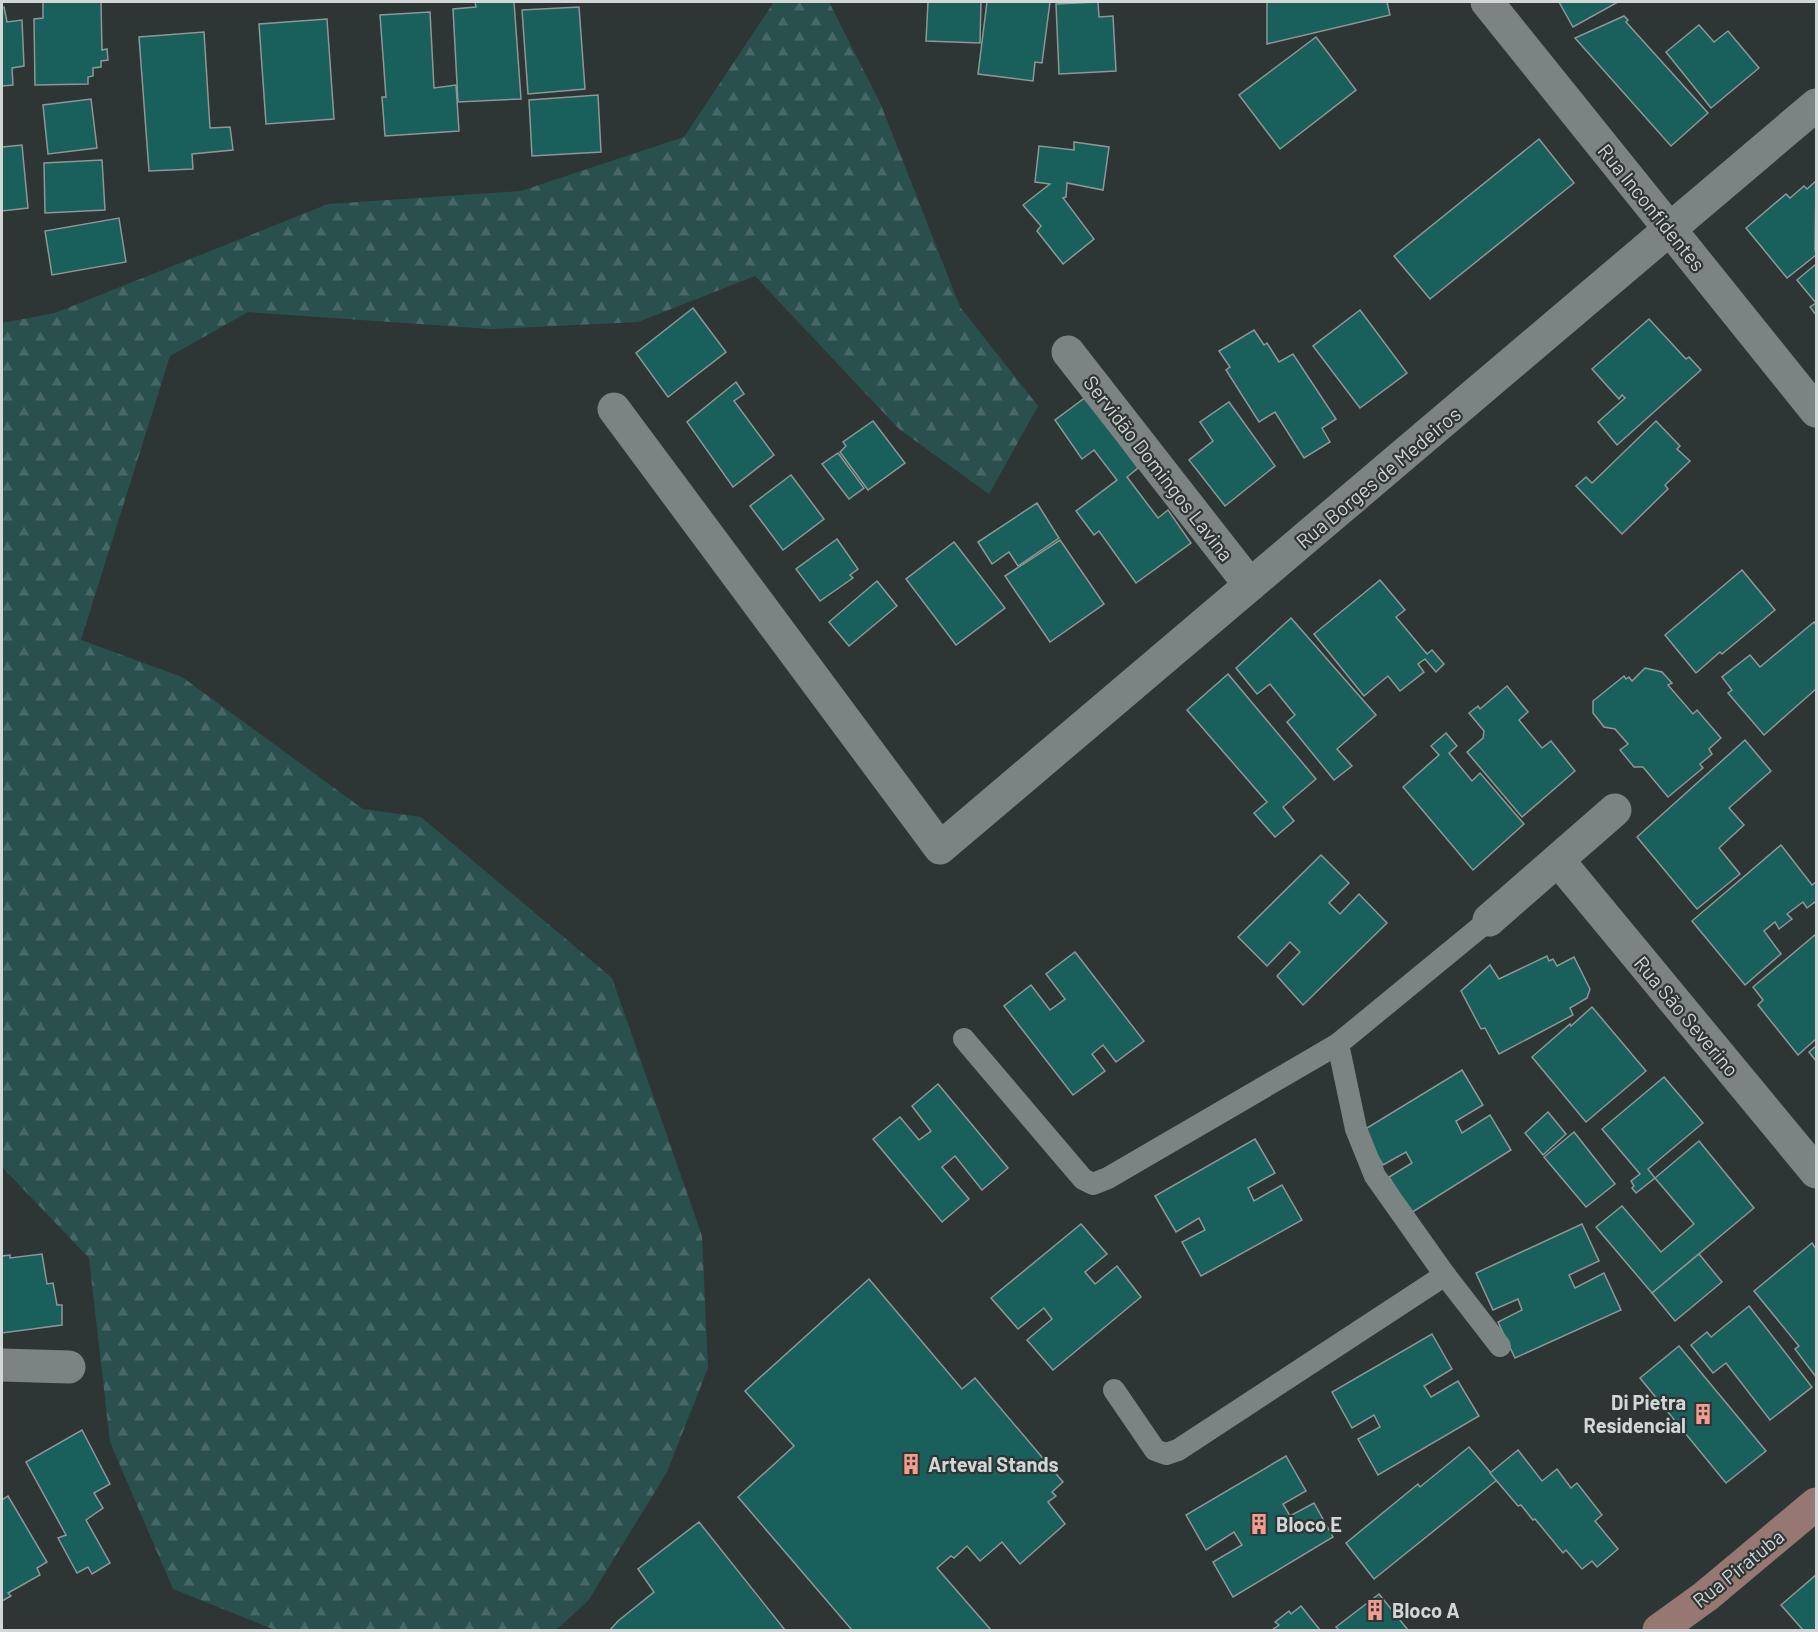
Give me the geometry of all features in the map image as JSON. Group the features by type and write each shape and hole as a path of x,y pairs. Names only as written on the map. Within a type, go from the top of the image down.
{"main road":[{"name":"Rua Piratuba","path":"1659,1630 1706,1596 1816,1504"}],"street":[{"name":"Rua Inconfidentes","path":"1487,2 1816,411"},
{"name":"Rua Borges de Medeiros","path":"614,409 940,848 1816,105"},
{"name":"Servidão Domingos Lavina","path":"1068,352 1250,585"},
{"path":"1489,920 1615,810"},
{"name":"Rua São Severino","path":"1558,860 1816,1172"},
{"path":"2,1365 69,1367"}],"lane":[{"path":"964,1039 1083,1179 1092,1184 1108,1178 1338,1044 1489,920"},
{"path":"1338,1044 1356,1130 1376,1176 1445,1275 1500,1346"},
{"path":"1114,1390 1155,1450 1166,1454 1172,1452 1445,1275"}],"green space":[{"path":"774,2 829,2 881,105 960,307 1038,406 989,494 899,429 755,276 638,322 491,329 248,312 170,356 81,640 182,677 363,809 421,817 612,978 702,1236 708,1368 667,1472 588,1601 556,1630 275,1630 173,1589 110,1442 89,1258 2,1167 2,323 55,313 328,204 521,191 684,137"}],"building":[{"path":"43,2 101,2 102,50 107,49 108,60 101,61 101,67 93,68 93,76 88,77 88,84 35,85 34,19 43,18"},
{"path":"475,2 514,2 521,99 458,102 453,9 476,7"},
{"path":"928,2 981,2 980,43 926,41"},
{"path":"987,2 1050,2 1042,63 1035,62 1033,81 978,74"},
{"path":"1098,2 1099,17 1113,16 1116,71 1059,74 1056,4"},
{"path":"1267,2 1387,2 1390,15 1267,44"},
{"path":"1559,2 1618,2 1573,27"},
{"path":"4,7 7,22 22,20 24,66 12,68 13,85 2,86 2,8"},
{"path":"579,7 585,89 528,94 522,10"},
{"path":"430,12 434,88 456,85 459,131 385,136 382,97 386,97 380,15"},
{"path":"1624,16 1628,20 1626,22 1708,113 1671,146 1575,38"},
{"path":"327,19 334,119 266,124 259,24"},
{"path":"1699,25 1714,42 1728,31 1759,68 1711,108 1666,52"},
{"path":"204,32 210,128 230,127 233,150 192,154 193,169 149,171 139,37"},
{"path":"1316,37 1356,90 1280,149 1239,95"},
{"path":"598,95 601,152 532,156 529,100"},
{"path":"91,99 97,148 48,154 43,105"},
{"path":"1539,139 1574,183 1430,299 1394,256"},
{"path":"1074,142 1109,147 1103,190 1067,183 1066,197 1063,198 1094,239 1063,264 1037,231 1041,226 1023,205 1050,184 1035,182 1039,146 1074,150"},
{"path":"22,145 28,208 2,211 2,147"},
{"path":"102,160 105,210 45,213 44,163"},
{"path":"1816,181 1816,255 1787,278 1746,228 1786,194 1790,198 1804,186 1807,189"},
{"path":"119,218 126,262 52,275 45,231"},
{"path":"1816,264 1816,303 1797,280"},
{"path":"1816,303 1816,315 1810,307"},
{"path":"693,308 726,352 668,397 636,353"},
{"path":"1360,310 1407,373 1360,408 1313,346"},
{"path":"1649,319 1686,359 1689,357 1701,370 1617,445 1598,422 1625,398 1622,395 1619,399 1592,369"},
{"path":"1254,330 1264,345 1267,343 1279,362 1293,354 1336,419 1322,428 1330,442 1304,458 1275,412 1259,422 1226,370 1230,367 1219,351"},
{"path":"736,382 744,394 734,401 774,455 733,487 687,422"},
{"path":"1086,397 1138,468 1127,477 1158,518 1168,510 1191,543 1136,583 1099,531 1094,535 1076,511 1117,480 1094,450 1082,459 1055,420"},
{"path":"1229,402 1275,466 1225,506 1189,460 1213,441 1200,422"},
{"path":"873,421 905,463 868,490 840,452 846,446 843,442"},
{"path":"1656,421 1680,446 1677,449 1690,461 1665,485 1668,489 1622,534 1576,486 1586,477 1592,483"},
{"path":"838,453 864,488 849,499 822,464"},
{"path":"791,475 824,519 783,550 750,506"},
{"path":"1037,503 1059,538 1018,566 1009,552 992,564 978,542"},
{"path":"837,539 858,569 850,575 853,578 820,601 796,569"},
{"path":"1060,540 1104,604 1050,642 1005,576"},
{"path":"954,542 1005,608 956,645 906,579"},
{"path":"1742,570 1775,610 1696,673 1665,635"},
{"path":"1380,580 1405,610 1396,617 1427,654 1432,650 1444,664 1436,672 1425,659 1418,664 1424,672 1400,691 1388,676 1364,696 1314,634"},
{"path":"877,581 897,606 849,646 829,622"},
{"path":"1291,618 1376,715 1337,749 1352,766 1334,780 1287,722 1295,715 1270,684 1257,694 1236,668"},
{"path":"1814,622 1816,625 1816,689 1764,735 1728,693 1732,690 1722,677 1750,655 1760,667"},
{"path":"1645,668 1662,672 1672,683 1668,685 1693,714 1697,710 1721,738 1709,749 1712,754 1700,764 1703,768 1668,797 1643,767 1634,767 1620,750 1628,744 1615,729 1604,727 1593,713 1593,701 1624,676 1626,679 1629,677 1632,681"},
{"path":"1228,674 1316,779 1283,807 1294,821 1275,837 1254,813 1267,802 1187,710"},
{"path":"1507,686 1528,712 1519,720 1542,748 1551,741 1575,771 1522,817 1467,752 1483,738 1484,731 1469,713 1478,706 1480,709"},
{"path":"1446,733 1457,746 1449,753 1472,781 1480,773 1524,824 1473,870 1403,787 1439,755 1431,746"},
{"path":"1745,740 1771,771 1729,808 1744,825 1719,848 1740,874 1697,909 1637,837"},
{"path":"1781,845 1812,885 1816,882 1816,904 1815,902 1807,908 1803,902 1787,914 1792,919 1779,929 1775,922 1764,931 1781,954 1745,985 1692,921"},
{"path":"1321,855 1349,883 1329,903 1340,914 1359,894 1387,923 1303,1005 1277,976 1300,952 1290,942 1267,966 1238,937"},
{"path":"1816,934 1816,1039 1798,1055 1758,1005 1763,1000 1753,987"},
{"path":"1075,952 1144,1041 1116,1062 1103,1045 1092,1054 1105,1071 1073,1095 1004,1006 1031,985 1050,1010 1065,999 1046,974"},
{"path":"1547,956 1549,961 1553,959 1557,966 1574,957 1590,989 1587,998 1570,1008 1573,1015 1499,1054 1485,1028 1481,1029 1461,991 1490,965 1499,979"},
{"path":"1592,1007 1646,1071 1586,1122 1532,1057"},
{"path":"1816,1046 1816,1061 1809,1052"},
{"path":"1462,1070 1483,1105 1456,1121 1462,1133 1490,1115 1511,1150 1411,1213 1389,1177 1412,1163 1406,1152 1383,1165 1362,1131"},
{"path":"1664,1077 1703,1123 1648,1169 1655,1178 1636,1193 1631,1181 1640,1174 1602,1129"},
{"path":"938,1084 1008,1168 982,1190 955,1156 942,1167 969,1199 942,1222 873,1139 900,1117 919,1140 931,1131 912,1106"},
{"path":"1548,1112 1566,1134 1543,1155 1525,1133"},
{"path":"1574,1132 1615,1184 1586,1207 1544,1157"},
{"path":"1255,1139 1275,1173 1248,1188 1254,1201 1282,1185 1302,1220 1201,1276 1182,1242 1205,1230 1199,1218 1176,1232 1155,1196"},
{"path":"1699,1141 1754,1208 1652,1293 1596,1227 1622,1206 1661,1252 1694,1224 1655,1178"},
{"path":"1081,1224 1107,1254 1085,1272 1095,1284 1117,1266 1141,1297 1053,1370 1027,1340 1052,1319 1044,1308 1018,1329 991,1298"},
{"path":"1582,1224 1599,1261 1569,1275 1575,1288 1604,1273 1621,1310 1515,1358 1498,1322 1522,1310 1518,1299 1493,1310 1476,1273"},
{"path":"1812,1243 1816,1249 1816,1377 1795,1349 1799,1346 1754,1291"},
{"path":"42,1254 47,1284 53,1283 57,1305 62,1305 62,1325 2,1333 2,1256 10,1255 10,1258"},
{"path":"1699,1254 1722,1282 1675,1321 1652,1293"},
{"name":"Arteval Stands","path":"869,1279 962,1389 975,1378 1063,1482 1052,1492 1056,1496 1048,1502 1065,1524 1020,1564 1002,1542 980,1561 967,1546 954,1558 951,1556 937,1568 991,1630 852,1630 738,1497 794,1446 745,1391"},
{"path":"1749,1306 1812,1387 1770,1420 1726,1363 1713,1373 1691,1345 1707,1332 1711,1337"},
{"path":"1432,1334 1452,1369 1424,1386 1431,1397 1458,1381 1479,1416 1378,1475 1358,1439 1380,1427 1374,1415 1352,1428 1332,1392"},
{"name":"Di Pietra Residencial","path":"1679,1346 1766,1451 1726,1483 1640,1378"},
{"path":"82,1430 110,1484 94,1493 103,1508 86,1520 110,1563 92,1574 88,1567 77,1573 58,1538 66,1535 26,1462"},
{"path":"1469,1447 1497,1480 1374,1579 1346,1543 1418,1484 1420,1487"},
{"path":"1518,1450 1542,1481 1557,1469 1571,1488 1577,1483 1602,1515 1595,1521 1618,1549 1597,1567 1592,1561 1582,1569 1566,1550 1563,1553 1535,1519 1533,1520 1521,1505 1518,1506 1490,1473"},
{"name":"Bloco E","path":"1286,1456 1306,1491 1283,1504 1290,1516 1314,1503 1333,1537 1233,1597 1213,1562 1242,1545 1234,1532 1206,1550 1186,1515"},
{"path":"8,1496 47,1562 37,1568 40,1575 8,1593 11,1596 2,1601 2,1500"},
{"path":"699,1522 785,1630 610,1630 654,1592 638,1569"},
{"path":"1816,1575 1816,1630 1803,1630 1781,1605"},
{"name":"Bloco A","path":"1379,1594 1408,1630 1339,1630 1336,1627"},
{"path":"1301,1606 1320,1630 1272,1630 1279,1625 1275,1622 1289,1611 1291,1614"}],"place":[{"name":"Di Pietra Residencial","path":"1703,1414"},
{"name":"Arteval Stands","path":"911,1464"},
{"name":"Bloco E","path":"1259,1524"},
{"name":"Bloco A","path":"1375,1610"}]}
